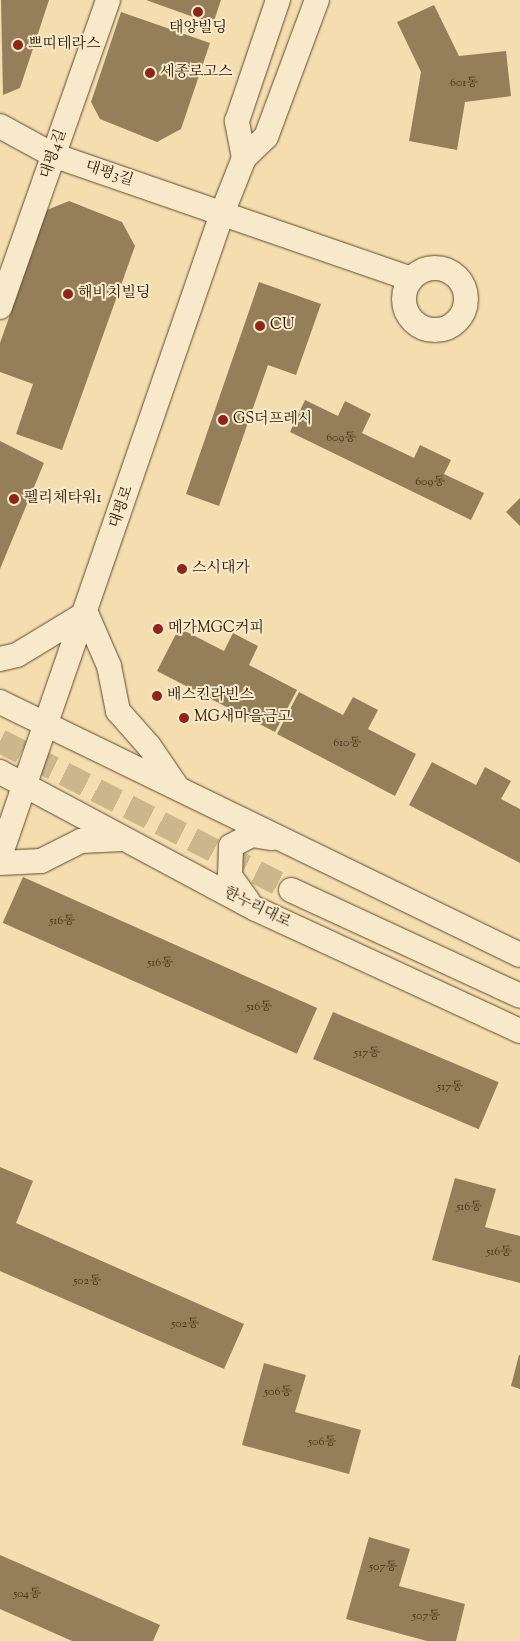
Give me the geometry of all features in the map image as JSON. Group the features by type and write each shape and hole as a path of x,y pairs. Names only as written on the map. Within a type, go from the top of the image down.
{"street":[{"name":"대평4길","path":"0,307 108,0"},
{"path":"244,158 237,121 278,0"},
{"path":"244,158 266,137 316,0"},
{"name":"대평3길","path":"0,126 53,155 223,211 411,279"},
{"name":"대평로","path":"0,856 48,724 223,211 244,158"},
{"path":"0,659 17,655 86,613 109,666 118,711 149,746 178,788"},
{"path":"0,702 520,955"},
{"name":"한누리대로","path":"0,772 256,909 520,1031"},
{"path":"256,909 230,876 231,846 252,834 281,839"},
{"path":"0,863 41,861 81,840 125,839"},
{"path":"291,890 520,996"}],"building":[{"name":"쁘띠테라스","path":"1,0 49,0 20,88 3,95"},
{"name":"태양빌딩","path":"146,0 221,0 213,24"},
{"path":"434,5 459,56 506,51 511,96 465,102 457,150 409,141 421,72 397,22"},
{"name":"세종로고스","path":"121,12 210,43 181,129 157,142 100,119 91,102"},
{"name":"해비치빌딩","path":"69,201 122,222 135,246 62,450 16,434 33,384 0,372 0,343 47,210"},
{"path":"259,282 321,304 296,375 268,365 219,506 186,494"},
{"path":"305,400 338,416 345,401 371,414 362,433 414,458 420,445 451,460 444,474 484,493 471,520 290,432"},
{"name":"펠리체타워1","path":"0,441 44,463 0,569"},
{"path":"520,498 520,526 506,512"},
{"path":"179,628 224,651 233,633 258,646 249,665 297,690 275,732 157,671"},
{"path":"299,692 343,715 353,697 378,710 368,729 416,754 395,796 277,734"},
{"path":"432,762 476,785 485,767 511,781 501,799 520,809 520,863 409,805"},
{"path":"23,877 317,1008 297,1054 3,923"},
{"path":"333,1012 499,1082 479,1129 313,1059"},
{"path":"0,1167 33,1181 16,1223 244,1324 224,1369 0,1271"},
{"path":"455,1178 496,1189 485,1227 520,1236 520,1283 432,1260"},
{"path":"520,1355 520,1389 511,1386"},
{"path":"264,1363 306,1375 295,1412 361,1430 349,1474 242,1445"},
{"path":"369,1537 410,1549 399,1586 465,1604 456,1641 427,1641 346,1619"},
{"path":"0,1555 160,1625 153,1641 72,1641 0,1609"}],"tunnel":[{"path":"0,741 291,890"}],"place":[{"name":"태양빌딩","path":"198,12"},
{"name":"쁘띠테라스","path":"18,45"},
{"name":"세종로고스","path":"150,73"},
{"name":"해비치빌딩","path":"68,294"},
{"name":"CU","path":"260,326"},
{"name":"GS더프레시","path":"223,420"},
{"name":"펠리체타워1","path":"14,499"},
{"name":"스시대가","path":"182,569"},
{"name":"메가MGC커피","path":"158,629"},
{"name":"배스킨라빈스","path":"157,696"},
{"name":"MG새마을금고","path":"184,718"}]}
